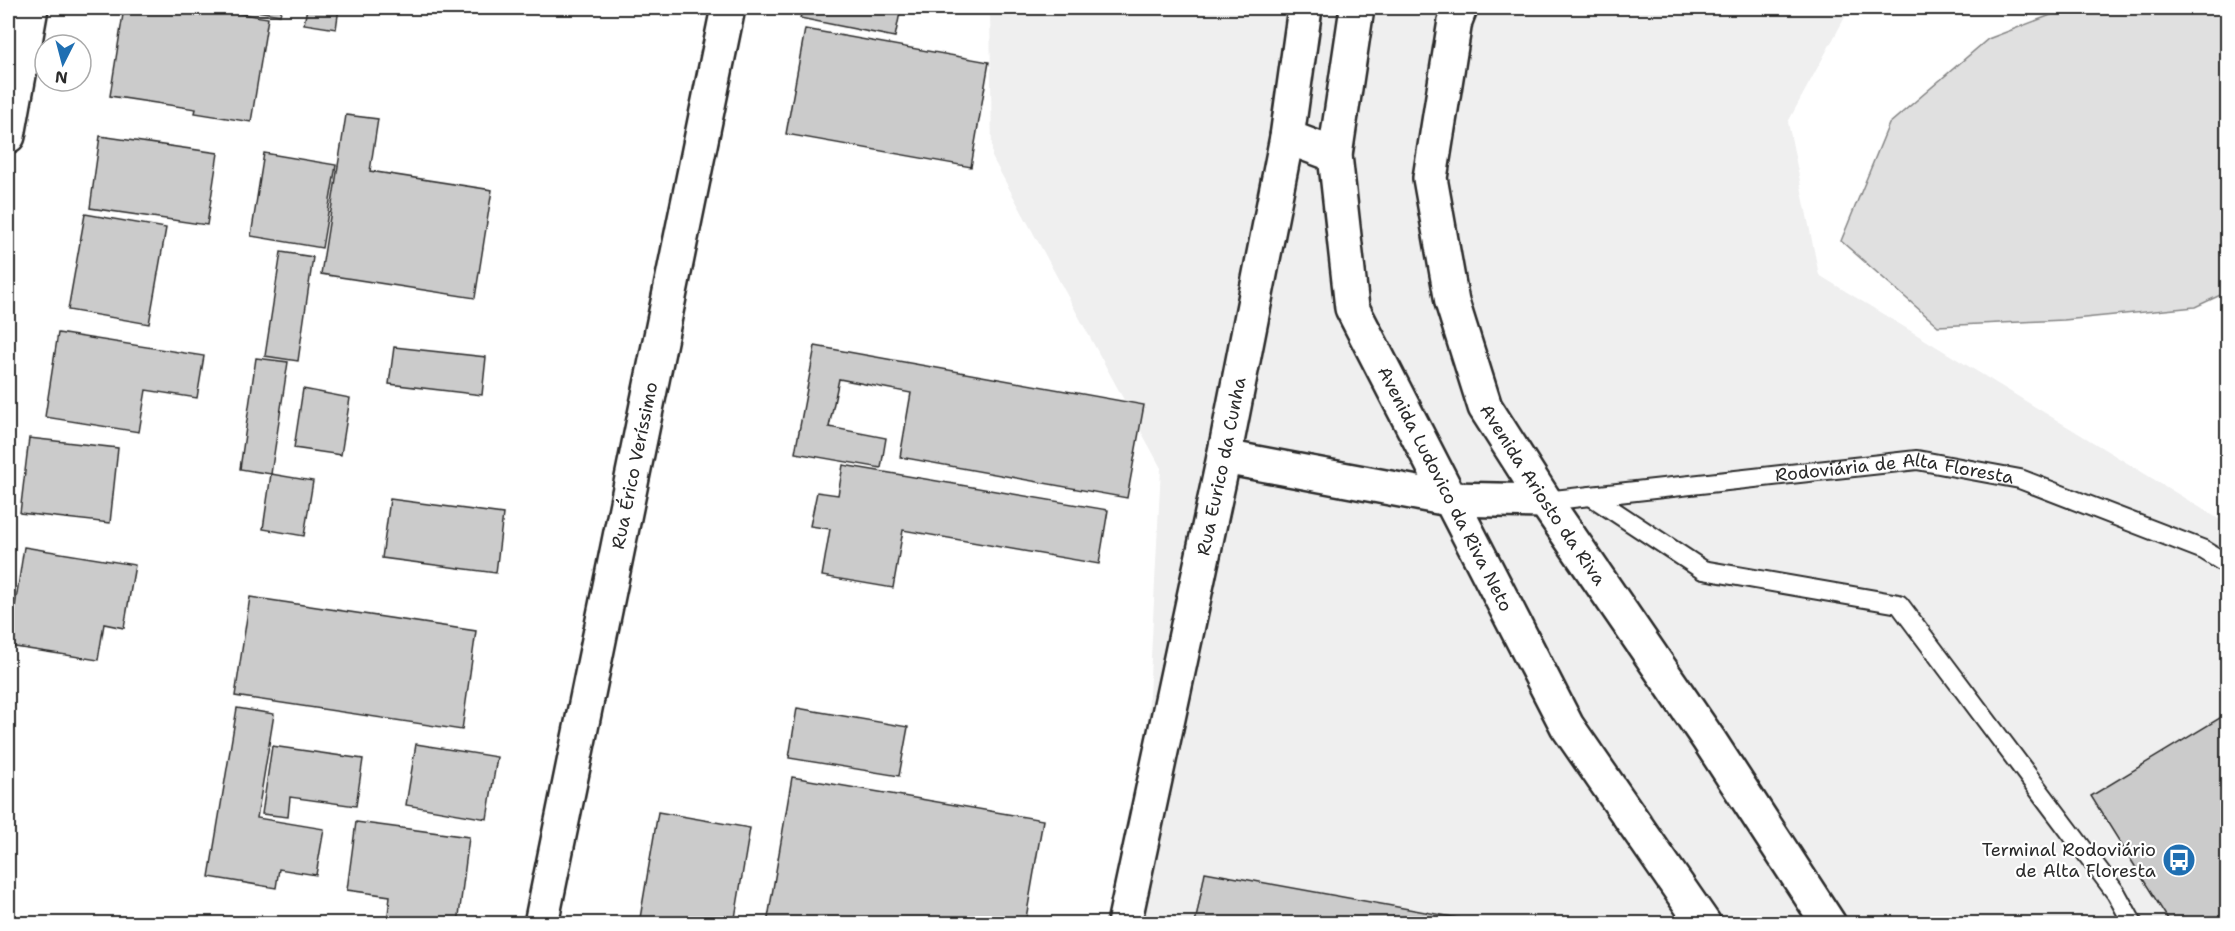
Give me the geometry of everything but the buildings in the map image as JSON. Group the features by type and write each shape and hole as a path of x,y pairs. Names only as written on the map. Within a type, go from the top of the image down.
{"street":[{"path":"8,136 31,8"},
{"name":"Rua Érico Veríssimo","path":"541,924 728,8"},
{"name":"Rua Eurico da Cunha","path":"1124,924 1224,457 1287,136 1305,8"},
{"name":"Avenida Ludovico da Riva Neto","path":"1357,8 1335,155 1352,308 1567,726 1704,924"},
{"name":"Avenida Ariosto da Riva","path":"1460,8 1455,21 1430,178 1452,302 1485,407 1545,501 1709,740 1829,924"},
{"path":"1287,136 1335,155"},
{"path":"1224,457 1449,499 1545,501"}],"lane":[{"name":"Rodoviária de Alta Floresta","path":"1545,501 1917,460 2020,478 2204,550 2228,565"},
{"path":"1591,496 1703,570 1899,604 2116,893 2133,924"}],"path":[{"path":"2091,924 2092,918"}],"shaded area":[{"path":"990,8 1850,8 1788,122 1819,275 2227,524 2227,923 1137,923 1161,468 992,157"},
{"path":"2069,8 2227,8 2227,292 2195,307 2064,320 1938,326 1841,241 1889,124 1988,39"}],"place":[{"name":"Terminal Rodoviário de Alta Floresta","path":"2179,860"}]}
